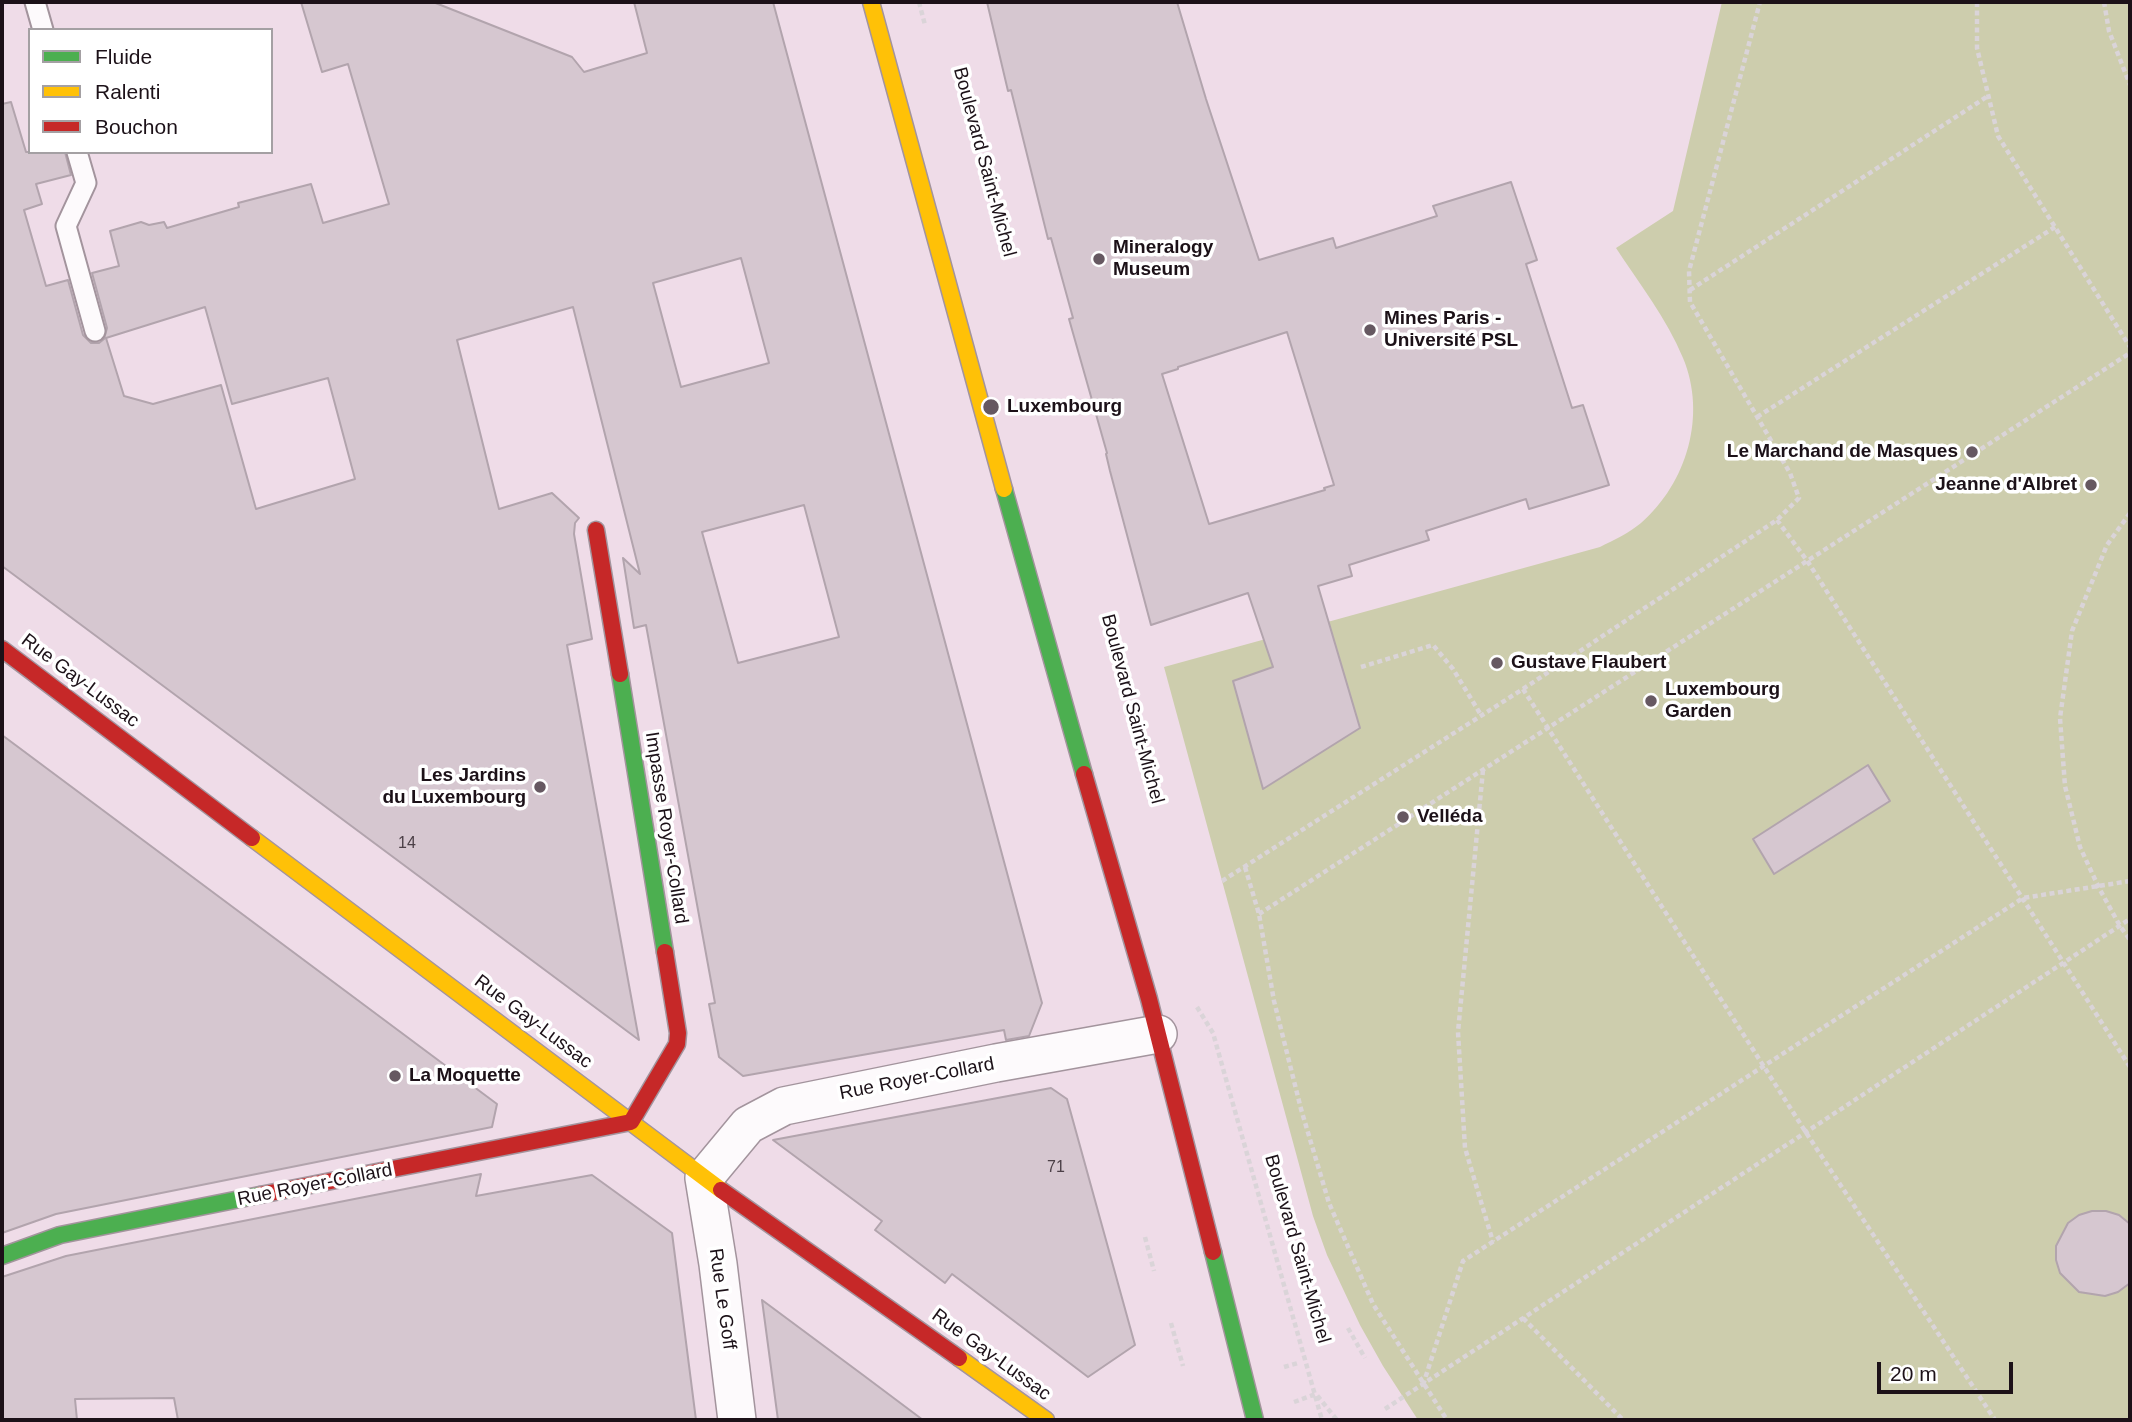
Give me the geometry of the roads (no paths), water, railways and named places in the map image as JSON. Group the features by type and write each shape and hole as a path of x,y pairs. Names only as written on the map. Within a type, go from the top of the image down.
{"street":[{"path":"871,2 1053,667 1158,1034 1255,1420"},
{"name":"Impasse Royer-Collard","path":"596,530 678,1033 677,1044 631,1122"},
{"name":"Rue Gay-Lussac","path":"2,649 704,1178 1046,1420"},
{"name":"Rue Royer-Collard","path":"704,1178 748,1125 784,1106 996,1063 1158,1034"},
{"name":"Rue Royer-Collard","path":"2,1256 60,1235 631,1122"},
{"name":"Rue Le Goff","path":"704,1178 718,1264 737,1420"}],"lane":[{"path":"35,2 42,28"},
{"path":"78,154 86,183 66,226 95,331"}],"place":[{"name":"Mineralogy Museum","path":"1099,259"},
{"name":"Mines Paris - Université PSL","path":"1370,330"},
{"name":"Luxembourg","path":"991,407"},
{"name":"Le Marchand de Masques","path":"1972,452"},
{"name":"Jeanne d'Albret","path":"2091,485"},
{"name":"Gustave Flaubert","path":"1497,663"},
{"name":"Luxembourg Garden","path":"1651,701"},
{"name":"Les Jardins du Luxembourg","path":"540,787"},
{"name":"Velléda","path":"1403,817"},
{"name":"La Moquette","path":"395,1076"}]}
